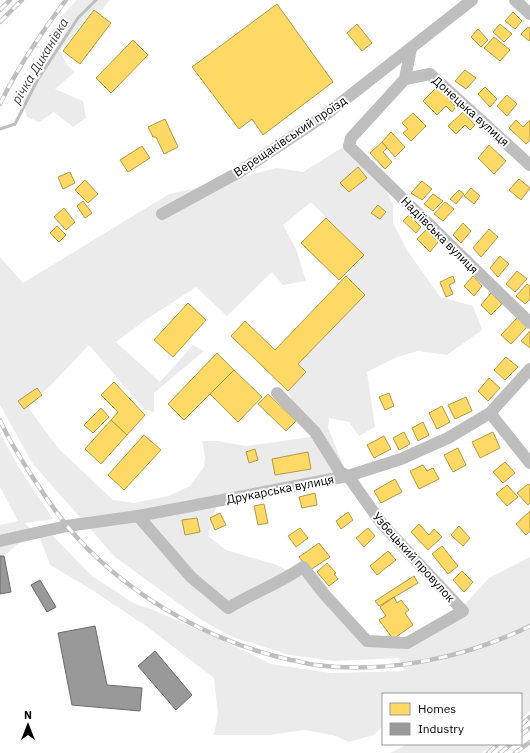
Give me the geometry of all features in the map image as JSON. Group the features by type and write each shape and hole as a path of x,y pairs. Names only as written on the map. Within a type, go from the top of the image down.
{"street":[{"name":"Верещаківський проїзд","path":"162,214 241,171 324,116 472,0"},
{"path":"516,0 530,14"},
{"path":"405,79 411,48"},
{"name":"Донецька вулиця","path":"405,79 430,74 530,165"},
{"name":"Надіївська вулиця","path":"405,79 351,138 349,146 530,323"},
{"name":"Друкарська вулиця","path":"0,541 67,526 138,516 348,476 401,459 448,438 490,413 530,369"},
{"name":"Узбецький провулок","path":"138,516 192,577 228,608 288,577 303,567 325,595 367,642 407,643 462,611 382,524 348,476 340,472 315,432 277,393"},
{"path":"490,413 530,463"}],"shaded area":[{"path":"77,0 110,0 101,11 93,9 60,51 67,65 75,72 55,89 83,101 86,118 73,127 54,112 39,122 27,117 22,98 32,67 60,18"},
{"path":"343,147 378,174 393,204 393,223 407,250 440,297 473,306 482,330 447,355 418,351 397,357 367,372 375,427 359,436 349,422 329,418 328,428 342,462 336,479 218,501 208,536 226,550 274,564 309,580 367,641 391,642 438,625 464,605 489,578 530,557 530,711 522,718 522,693 382,693 382,727 374,735 349,742 333,735 304,730 270,735 214,735 218,714 214,678 146,626 89,588 50,565 38,533 50,533 92,576 135,604 151,609 271,664 331,673 404,671 399,658 334,661 290,655 232,637 200,619 115,557 33,464 0,405 0,257 23,283 169,194 216,184 276,168 303,172","holes":["311,202 364,255 346,276 365,295 298,364 288,391 301,424 311,437 246,446 218,441 202,441 205,456 204,467 190,486 168,496 134,503 113,500 58,448 27,406 52,384 89,345 144,409 154,412 154,393 204,351 193,345 160,382 116,342 144,321 196,287 227,316 272,272 283,285 306,281 296,249 283,225"]},
{"path":"0,433 18,466 53,519 25,523 33,531 4,556 0,556 0,525 18,521 0,487"},
{"path":"406,745 493,745 482,753 390,753"}],"building: Homes":[{"path":"277,4 333,82 263,135 252,119 239,129 192,67"},
{"path":"94,10 111,23 80,64 63,51"},
{"path":"513,12 522,21 515,29 505,21"},
{"path":"357,24 372,43 362,51 347,33"},
{"path":"500,24 512,34 504,42 493,32"},
{"path":"528,27 530,28 529,41 521,34"},
{"path":"478,29 488,40 481,47 471,37"},
{"path":"494,37 510,50 500,61 484,48"},
{"path":"133,40 148,55 111,93 96,78"},
{"path":"465,70 476,78 466,89 455,81"},
{"path":"437,87 456,107 452,112 446,106 437,115 423,101"},
{"path":"485,87 497,99 490,107 478,94"},
{"path":"507,95 517,104 507,116 497,106"},
{"path":"463,112 475,125 470,130 465,125 456,134 448,126"},
{"path":"413,113 426,126 411,141 403,133 408,129 402,123"},
{"path":"165,119 178,147 164,154 156,137 153,137 148,127"},
{"path":"516,120 523,127 530,120 530,140 526,144 509,128"},
{"path":"391,132 405,147 395,157 382,142"},
{"path":"382,142 387,148 383,152 392,162 385,169 370,153"},
{"path":"489,145 506,161 494,174 478,158"},
{"path":"142,146 150,158 128,172 120,160"},
{"path":"358,167 367,178 349,192 340,183"},
{"path":"70,172 75,183 63,189 58,177"},
{"path":"519,179 530,188 521,200 509,190"},
{"path":"85,180 98,194 88,203 75,190"},
{"path":"422,181 432,189 422,200 411,193"},
{"path":"471,188 480,196 474,204 464,196"},
{"path":"459,190 464,194 456,204 450,199"},
{"path":"433,194 443,201 433,211 424,204"},
{"path":"83,201 92,213 85,218 77,206"},
{"path":"445,202 454,209 443,221 434,214"},
{"path":"378,205 386,212 380,219 371,213"},
{"path":"64,208 75,222 66,230 54,217"},
{"path":"409,215 421,227 416,233 403,221"},
{"path":"326,218 364,255 339,280 301,243"},
{"path":"463,223 471,231 461,243 453,235"},
{"path":"57,226 66,235 59,242 50,233"},
{"path":"489,229 498,237 481,257 473,248"},
{"path":"426,230 438,242 430,252 417,239"},
{"path":"500,256 509,264 498,277 490,268"},
{"path":"517,271 527,279 515,292 506,284"},
{"path":"346,276 365,295 298,364 306,372 288,391 231,336 245,321 275,350"},
{"path":"453,276 455,282 449,285 453,294 446,297 440,282"},
{"path":"473,276 482,286 474,296 464,286"},
{"path":"527,284 530,286 530,299 525,304 516,296"},
{"path":"491,293 502,304 491,315 481,305"},
{"path":"188,303 206,320 173,357 154,340"},
{"path":"517,318 527,327 511,344 501,335"},
{"path":"530,331 530,348 521,341"},
{"path":"217,353 234,370 184,420 168,404"},
{"path":"506,357 518,367 505,380 494,370"},
{"path":"234,370 262,397 238,422 210,394"},
{"path":"489,378 500,388 488,401 478,391"},
{"path":"114,382 145,415 127,435 111,420 118,412 101,395"},
{"path":"37,388 42,395 24,409 18,401"},
{"path":"389,393 394,406 385,410 379,397"},
{"path":"268,394 296,421 286,431 258,404"},
{"path":"466,397 472,411 455,419 448,405"},
{"path":"442,406 450,422 437,429 429,413"},
{"path":"101,408 109,417 93,433 84,425"},
{"path":"111,420 127,435 101,464 85,449"},
{"path":"423,422 429,435 418,441 412,428"},
{"path":"404,432 410,444 399,450 393,438"},
{"path":"493,432 500,448 480,458 472,442"},
{"path":"144,435 161,450 124,490 108,475"},
{"path":"384,436 391,449 374,458 367,445"},
{"path":"458,448 466,465 453,472 444,455"},
{"path":"255,449 258,460 249,463 246,452"},
{"path":"308,452 311,469 275,475 272,459"},
{"path":"505,462 515,473 503,483 493,472"},
{"path":"423,465 427,471 433,468 439,479 419,489 410,471"},
{"path":"395,479 402,492 381,503 374,491"},
{"path":"528,484 530,485 530,503 528,505 517,493"},
{"path":"507,485 518,497 507,506 496,494"},
{"path":"315,493 317,505 302,508 299,497"},
{"path":"264,504 268,523 258,525 254,506"},
{"path":"530,511 530,531 526,535 516,524"},
{"path":"348,512 353,520 341,529 336,521"},
{"path":"220,513 226,525 215,530 210,518"},
{"path":"197,518 200,532 185,535 182,520"},
{"path":"419,524 429,535 434,529 442,537 428,550 411,532"},
{"path":"459,526 470,538 463,546 451,535"},
{"path":"300,528 308,538 296,547 288,536"},
{"path":"368,528 375,536 364,547 356,538"},
{"path":"319,543 330,557 310,570 299,557"},
{"path":"442,546 458,566 448,574 432,554"},
{"path":"388,551 396,560 377,575 370,566"},
{"path":"327,563 336,573 334,574 338,579 329,586 317,572"},
{"path":"462,571 473,582 464,592 453,580"},
{"path":"414,576 418,583 379,606 375,601"},
{"path":"394,597 397,603 401,600 409,610 405,613 413,625 393,639 379,620 386,616 380,607"}],"building: Industry":[{"path":"0,556 4,556 11,592 0,594"},
{"path":"40,580 56,607 47,612 31,585"},
{"path":"95,626 107,685 142,688 140,711 72,705 58,633"},
{"path":"155,651 192,695 176,710 138,666"}],"waterway":[{"name":"річка Диканівка","path":"0,129 15,124 38,79 78,18 96,0"}],"railway":[{"path":"0,10 10,0"},
{"path":"0,22 22,0"},
{"path":"0,104 30,50 66,0"},
{"path":"0,420 13,445 41,490 62,520 86,547 107,567 155,602 180,618 234,643 263,653 313,665 371,667 426,661 453,655 479,647 530,626"},
{"path":"522,724 530,717"},
{"path":"522,734 530,728"},
{"path":"515,753 530,742"},
{"path":"488,753 497,745"},
{"path":"500,753 510,745"}]}
